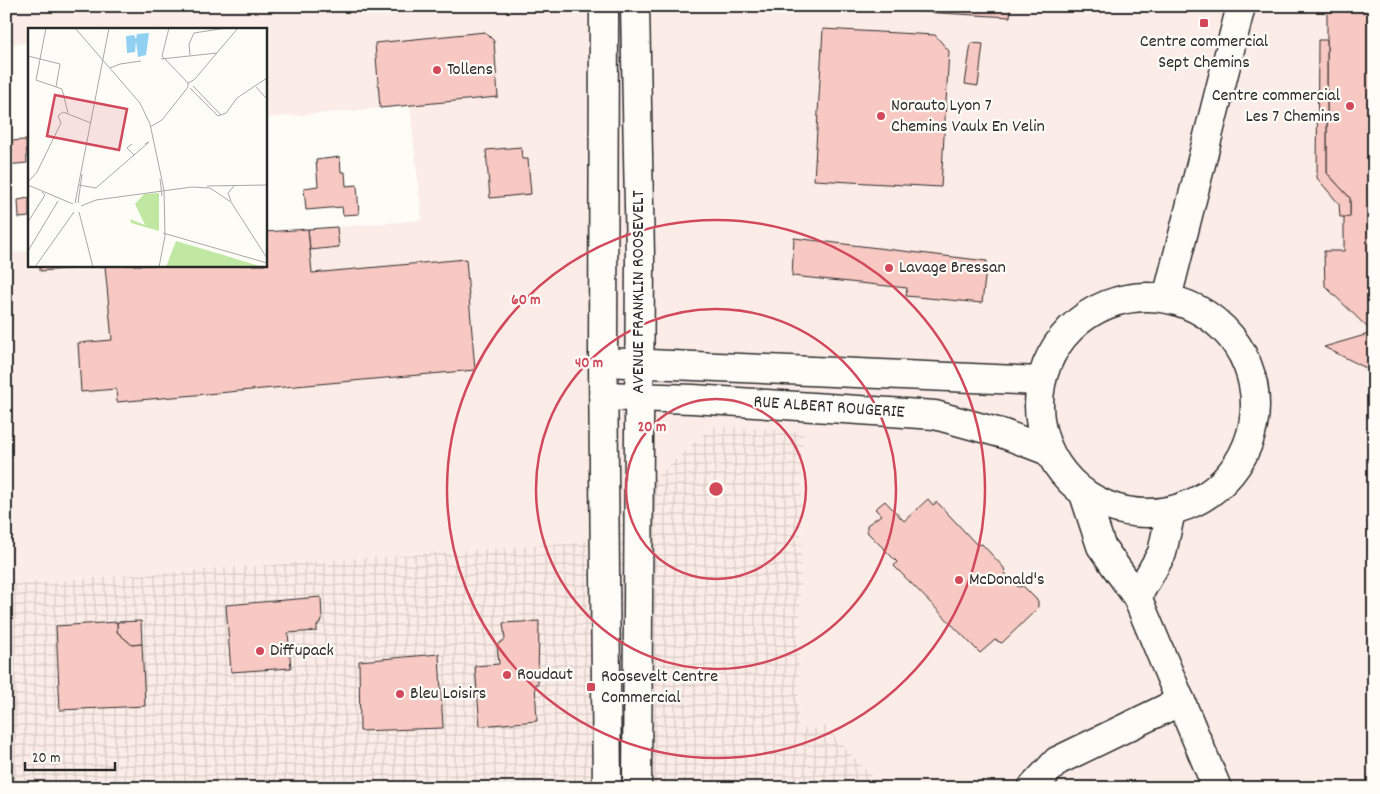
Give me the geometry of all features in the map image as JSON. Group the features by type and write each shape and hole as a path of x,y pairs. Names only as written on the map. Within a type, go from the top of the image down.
{"street":[{"name":"AVENUE FRANKLIN ROOSEVELT","path":"604,6 603,362 607,788"},
{"name":"AVENUE FRANKLIN ROOSEVELT","path":"635,6 640,256 637,788"},
{"path":"1167,298 1241,6"},
{"path":"1135,297 1167,298 1198,309 1225,329 1244,355 1255,386 1256,419 1246,451 1233,472 1216,491 1195,503 1171,511 1141,514 1119,510 1084,494 1063,476 1048,452 1038,417 1041,381 1055,347 1076,323 1104,306 1135,297"},
{"name":"RUE ALBERT ROUGERIE","path":"603,362 1041,381"},
{"name":"RUE ALBERT ROUGERIE","path":"604,396 935,416 1004,434 1048,452"},
{"path":"1084,494 1101,546 1137,597 1217,788"},
{"path":"1137,597 1162,553 1171,511"},
{"path":"1032,788 1057,761 1181,701"}],"shaded area":[{"path":"6,6 1374,6 1374,788 883,788 825,726 798,730 803,433 713,426 584,542 6,584 6,253 28,251 28,266 266,266 266,233 422,220 410,106 266,118 266,28 28,28 28,43 6,44"},
{"path":"713,426 803,432 798,729 825,726 883,788 6,788 6,584 584,542"}],"building":[{"path":"818,6 1011,6 1010,17"},
{"name":"Centre commercial Les 7 Chemins","path":"1327,11 1374,11 1374,334 1325,286 1324,251 1344,251 1344,217 1350,217 1350,198 1327,173"},
{"name":"Norauto Lyon 7 Chemins Vaulx En Velin","path":"823,29 935,35 949,51 941,187 814,180"},
{"name":"Tollens","path":"485,32 494,41 498,97 380,108 375,43"},
{"path":"1318,40 1327,40 1327,173 1350,198 1350,217 1340,217 1339,204 1317,178"},
{"path":"971,43 983,44 978,86 965,84"},
{"path":"26,140 27,163 6,165 6,141"},
{"path":"521,147 522,159 528,159 531,194 490,198 486,150"},
{"path":"340,157 341,172 345,172 346,186 357,185 359,214 343,215 342,207 306,210 304,188 318,186 316,160"},
{"path":"28,198 28,217 19,218 18,200"},
{"path":"337,227 339,247 310,250 308,229"},
{"path":"308,229 312,273 466,259 475,370 117,402 116,389 81,392 78,343 112,340 105,266 266,266 266,232"},
{"name":"Lavage Bressan","path":"794,238 987,261 982,303 906,296 907,288 792,276"},
{"path":"40,266 105,266 40,271"},
{"path":"1372,333 1374,371 1324,347"},
{"name":"McDonald's","path":"928,499 933,505 937,502 977,545 982,544 1018,587 1023,586 1038,601 1038,608 1002,643 995,640 980,653 894,566 897,562 867,532 867,525 881,515 875,509 885,501 904,521"},
{"name":"Diffupack","path":"321,597 322,620 317,626 317,631 288,633 291,668 231,672 226,605"},
{"path":"141,621 142,644 132,645 117,632 117,622"},
{"name":"Roudaut","path":"539,621 538,684 535,684 537,721 480,726 475,666 499,664 497,645 505,639 503,623"},
{"path":"117,622 117,632 132,645 142,644 145,706 60,710 56,626"},
{"name":"Bleu Loisirs","path":"439,654 443,728 360,731 359,661"}],"place":[{"name":"Centre commercial Sept Chemins","path":"1204,23"},
{"name":"Tollens","path":"437,70"},
{"name":"Centre commercial Les 7 Chemins","path":"1350,106"},
{"name":"Norauto Lyon 7 Chemins Vaulx En Velin","path":"881,116"},
{"name":"Lavage Bressan","path":"889,268"},
{"name":"McDonald's","path":"959,580"},
{"name":"Diffupack","path":"260,651"},
{"name":"Roudaut","path":"507,675"},
{"name":"Roosevelt Centre Commercial","path":"591,687"},
{"name":"Bleu Loisirs","path":"400,694"}]}
